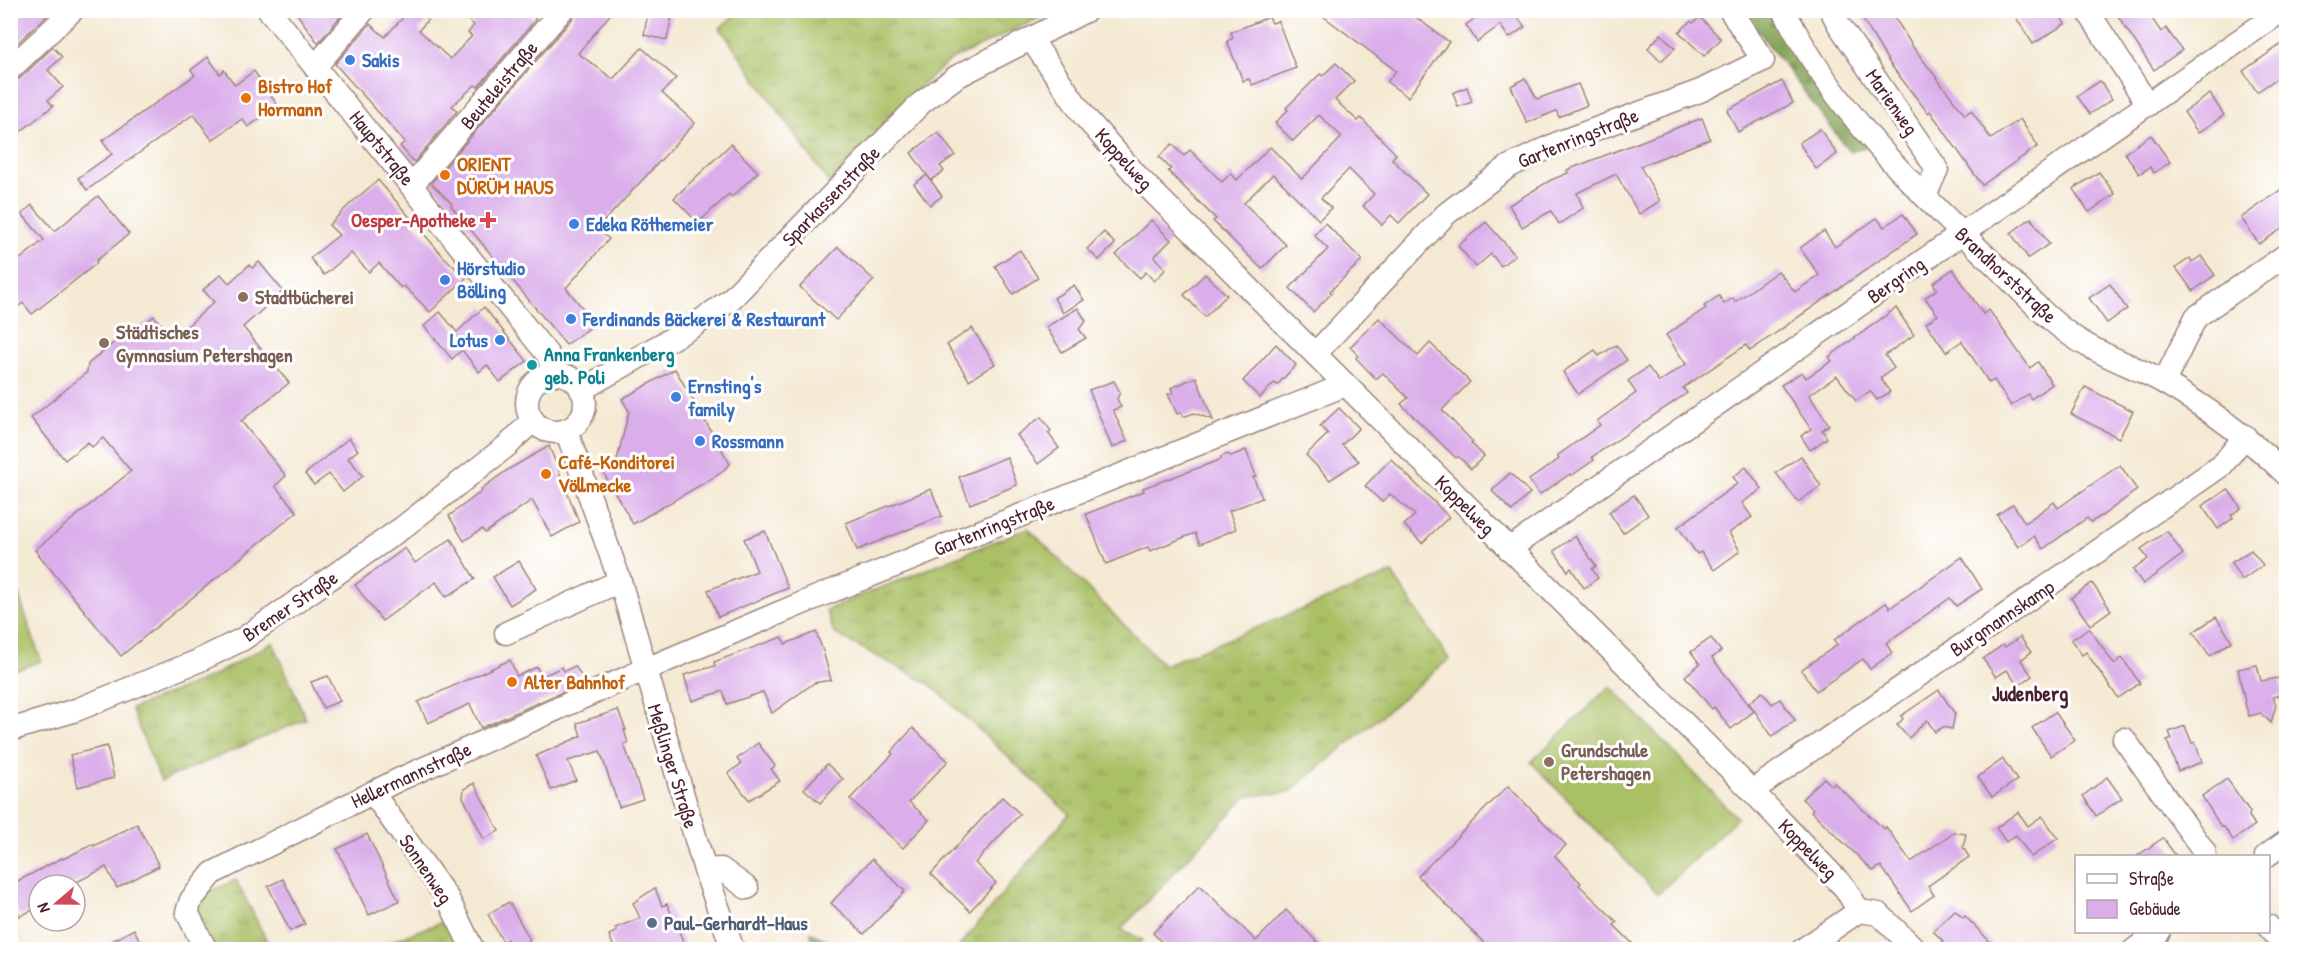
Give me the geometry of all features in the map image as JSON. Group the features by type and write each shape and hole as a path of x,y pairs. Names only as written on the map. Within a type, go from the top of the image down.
{"street":[{"path":"10,69 73,10"},
{"name":"Hauptstraße","path":"269,10 548,355 554,374"},
{"path":"315,67 364,10"},
{"name":"Beuteleistraße","path":"412,185 562,10"},
{"name":"Sparkassenstraße","path":"581,390 692,327 730,300 921,103 956,77 1087,10"},
{"name":"Gartenringstraße","path":"1315,354 1446,213 1508,167 1560,142 1700,91 1764,60 1730,10"},
{"name":"Brandhorststraße","path":"1784,10 1800,43 1837,95 1871,137 1962,234 2047,315 2078,340 2164,382 2245,436 2286,474"},
{"name":"Marienweg","path":"1831,10 1937,169 1925,196"},
{"path":"2087,10 2148,105"},
{"name":"Bergring","path":"1509,549 2283,10"},
{"name":"Koppelweg","path":"1031,39 1084,116 1138,177 1752,790 1845,888 1859,911"},
{"path":"2164,382 2196,318 2286,255"},
{"path":"554,374 563,375 572,379 581,390 585,406 582,416 575,425 566,430 554,432 542,428 533,420 528,409 528,397 533,386 542,378 554,374"},
{"name":"Gartenringstraße","path":"644,670 817,597 1345,385"},
{"name":"Bremer Straße","path":"10,730 76,710 198,661 243,639 402,528 508,445 533,420"},
{"path":"506,633 620,581 566,430"},
{"name":"Burgmannskamp","path":"1752,790 2222,465 2245,436"},
{"name":"Meßlinger Straße","path":"620,581 644,670 705,870 733,950"},
{"name":"Hellermannstraße","path":"206,950 188,912 191,900 213,873 373,793 644,670"},
{"path":"2124,739 2205,855"},
{"name":"Sonnenweg","path":"373,793 448,899 473,950"},
{"path":"2267,855 2286,842"},
{"path":"705,870 721,869 747,888"},
{"path":"1802,950 1859,911 1879,914 1916,950"},
{"path":"2270,928 2286,947"},
{"path":"2134,950 2158,933"}],"green space":[{"path":"1051,10 1052,12 951,60 915,91 829,183 720,28 739,11"},
{"path":"1743,11 1777,11 1868,146 1850,152"},
{"path":"1028,528 1164,665 1392,573 1449,659 1290,792 1247,796 1121,929 1143,940 1130,949 957,949 1069,814 931,685 834,633 826,610"},
{"path":"11,573 41,661 10,672"},
{"path":"273,642 306,719 161,781 131,709 213,676"},
{"path":"1610,686 1737,818 1658,894 1531,762"},
{"path":"236,880 271,949 216,949 197,912 203,894"},
{"path":"450,919 465,950 368,950"},
{"path":"811,933 847,949 813,949"}],"building":[{"path":"10,10 53,10 10,50"},
{"path":"294,10 346,10 318,43"},
{"path":"410,10 418,10 428,20 419,30 450,59 472,36 468,33 474,25 456,10 524,10 536,19 478,87 475,85 452,106 457,111 414,162 400,146 405,142 335,64 370,24 385,37"},
{"path":"575,10 614,10 578,53 613,79 642,48 676,78 662,93 695,123 597,229 609,239 566,288 594,322 566,345 451,206 452,204 431,183 572,19"},
{"path":"1315,10 1406,10 1449,42 1408,97 1387,82 1396,71"},
{"path":"1486,10 1522,10 1516,15 1525,27 1509,38 1500,25 1477,42 1466,25"},
{"path":"1857,10 1890,10 1913,47 1965,115 1971,110 1991,139 2020,119 2038,146 1982,185 1930,111 1928,113 1890,64"},
{"path":"2011,10 2057,10 2065,24 2033,44"},
{"path":"2114,10 2146,10 2161,32 2166,28 2182,50 2154,70"},
{"path":"648,12 672,15 667,40 644,35"},
{"path":"1269,17 1272,23 1278,21 1296,68 1252,85 1249,79 1243,81 1227,41 1233,38 1231,32"},
{"path":"1700,17 1721,39 1704,56 1679,32 1691,21 1693,23"},
{"path":"1661,34 1675,48 1661,61 1648,48"},
{"path":"2286,41 2286,61 2278,67 2283,74 2257,92 2243,71"},
{"path":"53,47 62,57 48,70 63,87 48,100 53,106 10,140 10,82 19,79"},
{"path":"208,57 220,74 224,70 235,85 254,71 278,106 248,127 242,119 212,140 194,114 87,190 78,178 112,154 102,141 195,75 191,70"},
{"path":"1336,63 1354,81 1335,100 1358,121 1361,118 1396,154 1392,159 1427,194 1399,223 1391,215 1382,225 1363,206 1374,194 1349,169 1321,198 1331,208 1319,220 1273,174 1244,203 1286,245 1262,269 1213,221 1216,219 1168,171 1171,169 1159,157 1172,144 1184,156 1190,150 1222,182 1231,173 1237,180 1270,147 1302,179 1342,137 1319,115 1293,141 1275,123 1288,110 1286,108 1320,74 1322,76"},
{"path":"1525,78 1537,99 1578,84 1587,105 1559,117 1556,111 1527,123 1511,86"},
{"path":"1782,81 1793,103 1738,132 1727,110"},
{"path":"2100,81 2112,99 2090,114 2077,96"},
{"path":"1467,87 1472,102 1458,107 1453,93"},
{"path":"2210,94 2224,115 2198,133 2184,112"},
{"path":"1702,118 1710,139 1640,166 1660,201 1639,214 1616,174 1577,193 1583,208 1559,224 1551,211 1522,227 1509,205 1551,180 1568,173 1567,170"},
{"path":"1820,129 1837,154 1816,169 1799,143"},
{"path":"938,132 955,155 940,166 944,171 931,180 911,153"},
{"path":"2151,135 2170,162 2154,173 2150,167 2139,174 2125,153"},
{"path":"731,144 758,172 732,197 729,194 698,223 674,198"},
{"path":"2099,172 2115,194 2089,212 2073,189"},
{"path":"927,175 942,196 930,205 914,184"},
{"path":"378,180 442,255 466,278 430,312 404,286 401,288 379,263 369,272 351,253 324,275 310,258 339,235 329,225"},
{"path":"2286,186 2286,226 2259,244 2241,218"},
{"path":"98,196 129,234 96,261 97,263 32,314 23,303 10,313 10,267 44,240 22,214 32,205 55,231"},
{"path":"1903,214 1917,234 1750,351 1746,345 1683,388 1687,393 1592,457 1594,460 1571,476 1570,474 1539,495 1529,480 1559,459 1557,456 1600,425 1597,421 1636,393 1628,381 1648,367 1659,382 1686,364 1666,335 1706,308 1704,306 1719,296 1724,304 1733,298 1735,302 1778,271 1795,292 1819,275 1800,248 1824,231 1835,247 1877,218 1884,227"},
{"path":"2031,218 2049,244 2028,258 2011,233"},
{"path":"1151,220 1171,240 1154,257 1166,269 1154,281 1146,272 1140,278 1116,255"},
{"path":"1486,222 1515,255 1501,266 1491,254 1476,267 1458,246"},
{"path":"1325,223 1362,260 1330,291 1332,293 1313,312 1290,288 1328,249 1314,235"},
{"path":"1104,232 1115,244 1099,260 1087,249"},
{"path":"838,247 874,280 836,320 800,287"},
{"path":"1020,250 1038,278 1013,294 995,266"},
{"path":"2201,256 2215,275 2193,291 2176,268 2190,258 2192,262"},
{"path":"259,262 283,291 243,327 289,383 241,421 286,476 275,486 297,512 121,656 35,550 131,471 103,438 92,447 88,442 65,460 31,418 87,372 88,364 117,340 120,344 154,316 173,339 214,302 203,290 221,274 229,283 249,265 252,268"},
{"path":"1953,269 1983,314 1989,310 2030,368 2038,362 2052,384 2031,399 2028,394 2011,406 1994,380 1989,383 1962,341 1946,352 1926,323 1938,315 1925,298 1937,289 1933,283"},
{"path":"1205,274 1227,295 1205,317 1184,295"},
{"path":"2110,284 2127,309 2107,323 2089,298"},
{"path":"1074,285 1084,300 1063,313 1054,298"},
{"path":"484,307 527,361 500,382 487,365 479,372 462,350 452,359 424,326 440,312 457,332"},
{"path":"1078,308 1086,321 1079,329 1086,338 1062,352 1046,327"},
{"path":"1896,308 1914,335 1885,355 1894,368 1880,378 1890,392 1877,400 1870,391 1856,401 1837,376 1809,395 1829,425 1822,430 1827,438 1810,450 1801,436 1811,429 1781,385 1802,372 1806,378 1832,361 1829,357"},
{"path":"1379,318 1418,356 1430,343 1470,382 1442,410 1484,456 1471,469 1458,456 1456,458 1401,404 1408,398 1383,373 1376,379 1356,358 1358,355 1350,347"},
{"path":"972,328 995,364 969,380 947,345"},
{"path":"1276,344 1296,365 1277,385 1274,383 1260,398 1243,381"},
{"path":"1616,345 1627,360 1578,394 1563,372 1595,350 1599,356"},
{"path":"675,369 730,464 718,475 633,524 603,472 616,464 629,411 622,399"},
{"path":"1196,377 1213,420 1194,413 1183,417 1181,412 1177,414 1168,394 1173,393 1171,388"},
{"path":"1114,381 1120,392 1117,399 1121,407 1113,410 1127,441 1112,448 1089,390"},
{"path":"2085,387 2133,411 2119,438 2071,414"},
{"path":"1339,408 1359,428 1342,445 1359,461 1330,480 1306,455 1328,434 1320,426"},
{"path":"1041,417 1051,431 1048,433 1059,448 1038,464 1017,435"},
{"path":"349,438 358,450 348,458 363,476 343,492 329,474 314,485 305,474"},
{"path":"549,446 579,522 552,537 532,500 485,533 482,529 464,541 449,516 509,469"},
{"path":"1246,450 1256,476 1253,477 1262,498 1229,511 1236,529 1200,544 1195,533 1150,551 1148,547 1106,564 1086,514 1144,491 1143,488 1220,460 1227,454 1231,456"},
{"path":"1801,456 1821,486 1798,502 1776,473"},
{"path":"1007,457 1017,485 970,504 959,477"},
{"path":"1391,459 1449,517 1422,543 1404,525 1415,515 1390,494 1382,502 1365,486"},
{"path":"2120,465 2137,490 2103,515 2091,522 2087,518 2043,549 2034,536 2018,547 1997,515 2013,504 2025,523 2054,502 2058,508"},
{"path":"1746,467 1762,489 1742,503 1752,517 1729,533 1740,551 1714,570 1701,552 1697,554 1678,527 1738,483 1733,477"},
{"path":"1510,473 1530,493 1512,511 1492,491"},
{"path":"931,489 942,516 857,550 846,523"},
{"path":"2228,489 2241,508 2231,515 2233,518 2218,529 2202,506"},
{"path":"1634,495 1648,515 1623,533 1609,512"},
{"path":"765,531 788,588 718,617 708,590 757,571 744,539"},
{"path":"2167,531 2183,554 2143,584 2133,570 2148,559 2141,549"},
{"path":"1575,536 1596,566 1592,569 1598,578 1584,588 1571,568 1568,571 1554,551"},
{"path":"451,539 475,579 446,597 436,582 382,621 355,585 405,548 415,563"},
{"path":"2251,550 2263,565 2242,580 2231,563"},
{"path":"1962,557 1982,589 1956,606 1950,598 1886,643 1892,653 1870,669 1863,659 1816,691 1801,670 1837,645 1834,640 1886,603 1890,608"},
{"path":"519,561 536,589 510,605 493,577"},
{"path":"2092,583 2111,610 2090,625 2071,598"},
{"path":"2216,617 2232,641 2210,656 2193,632"},
{"path":"2089,628 2114,664 2122,658 2140,683 2118,698 2086,652 2082,655 2071,640"},
{"path":"816,632 831,680 814,683 772,713 763,692 727,704 723,691 692,701 684,675 715,666 714,662 782,637 785,644"},
{"path":"2020,637 2031,652 2021,660 2032,676 2018,686 2007,670 1996,677 1983,659 2003,645 2005,647"},
{"path":"1711,638 1721,651 1712,658 1754,711 1731,729 1685,676 1700,664 1691,652"},
{"path":"510,660 517,676 537,667 541,677 562,667 564,671 575,666 585,682 481,728 470,704 428,723 418,702"},
{"path":"2257,665 2261,681 2279,678 2283,694 2273,697 2276,705 2271,723 2261,713 2249,716 2246,707 2238,669"},
{"path":"328,676 340,701 323,708 311,682"},
{"path":"1939,690 1955,714 1952,729 1943,727 1935,732 1927,720 1909,738 1897,725 1903,719 1901,716"},
{"path":"1762,692 1772,704 1780,699 1795,720 1772,736 1749,703"},
{"path":"618,710 626,730 624,730 628,743 624,744 643,799 619,807 600,751 568,761 576,780 551,790 536,756 581,736 577,723"},
{"path":"2055,712 2075,740 2051,756 2032,728"},
{"path":"2185,726 2192,743 2195,742 2202,762 2178,771 2167,741 2172,739 2169,732"},
{"path":"913,728 948,761 909,802 929,820 903,848 850,799 893,754 891,752"},
{"path":"758,743 775,766 771,769 780,781 749,800 728,773 741,764 737,759"},
{"path":"107,746 114,778 78,787 70,755"},
{"path":"2003,759 2017,780 1992,797 1978,777"},
{"path":"827,764 843,779 820,803 804,789"},
{"path":"2107,777 2122,798 2096,816 2083,796"},
{"path":"1824,778 1832,786 1834,783 1884,829 1886,827 1911,862 1954,832 1966,834 1963,847 1969,857 1928,886 1934,895 1912,911 1881,866 1873,871 1811,811 1813,809 1802,799"},
{"path":"2227,779 2250,812 2249,816 2255,825 2233,840 2224,827 2221,827 2202,796"},
{"path":"474,783 499,831 484,839 463,797 464,789"},
{"path":"1508,786 1566,845 1555,856 1581,883 1579,885 1617,922 1614,925 1639,950 1491,950 1418,876"},
{"path":"1002,797 1020,814 975,863 996,883 970,911 931,874"},
{"path":"2018,812 2028,826 2042,816 2058,838 2031,857 2016,835 2006,842 1996,828"},
{"path":"137,824 159,866 117,888 106,867 87,877 87,873 33,873 93,844 94,846"},
{"path":"367,834 399,901 369,915 337,849"},
{"path":"2163,838 2175,855 2138,855"},
{"path":"872,859 905,891 864,934 831,903"},
{"path":"27,876 27,913 20,916 10,898 10,885"},
{"path":"283,879 305,924 290,931 268,886"},
{"path":"1200,885 1256,941 1286,910 1325,950 1169,950 1153,933"},
{"name":"Paul-Gerhardt-Haus","path":"655,888 662,906 667,904 687,950 615,950 609,935 617,931 615,928 640,918 633,903"},
{"path":"509,902 530,940 512,949 507,939 503,942 488,914"},
{"path":"1955,910 1963,918 1965,916 1998,950 1936,950 1944,942 1933,931"},
{"path":"134,929 144,950 96,950"}],"place":[{"name":"Sakis","path":"350,60"},
{"name":"Bistro Hof Hormann","path":"246,98"},
{"name":"ORIENT DÜRÜM HAUS","path":"445,175"},
{"name":"Oesper-Apotheke","path":"488,220"},
{"name":"Edeka Röthemeier","path":"574,224"},
{"name":"Hörstudio Bölling","path":"445,280"},
{"name":"Stadtbücherei","path":"243,297"},
{"name":"Ferdinands Bäckerei & Restaurant","path":"571,319"},
{"name":"Lotus","path":"500,340"},
{"name":"Städtisches Gymnasium Petershagen","path":"104,343"},
{"name":"Anna Frankenberg geb. Poli","path":"532,365"},
{"name":"Ernsting's family","path":"676,397"},
{"name":"Rossmann","path":"700,441"},
{"name":"Café-Konditorei Völlmecke","path":"546,474"},
{"name":"Alter Bahnhof","path":"512,682"},
{"name":"Grundschule Petershagen","path":"1549,762"},
{"name":"Paul-Gerhardt-Haus","path":"652,923"}],"district":[{"name":"Judenberg","path":"2030,694"}]}
